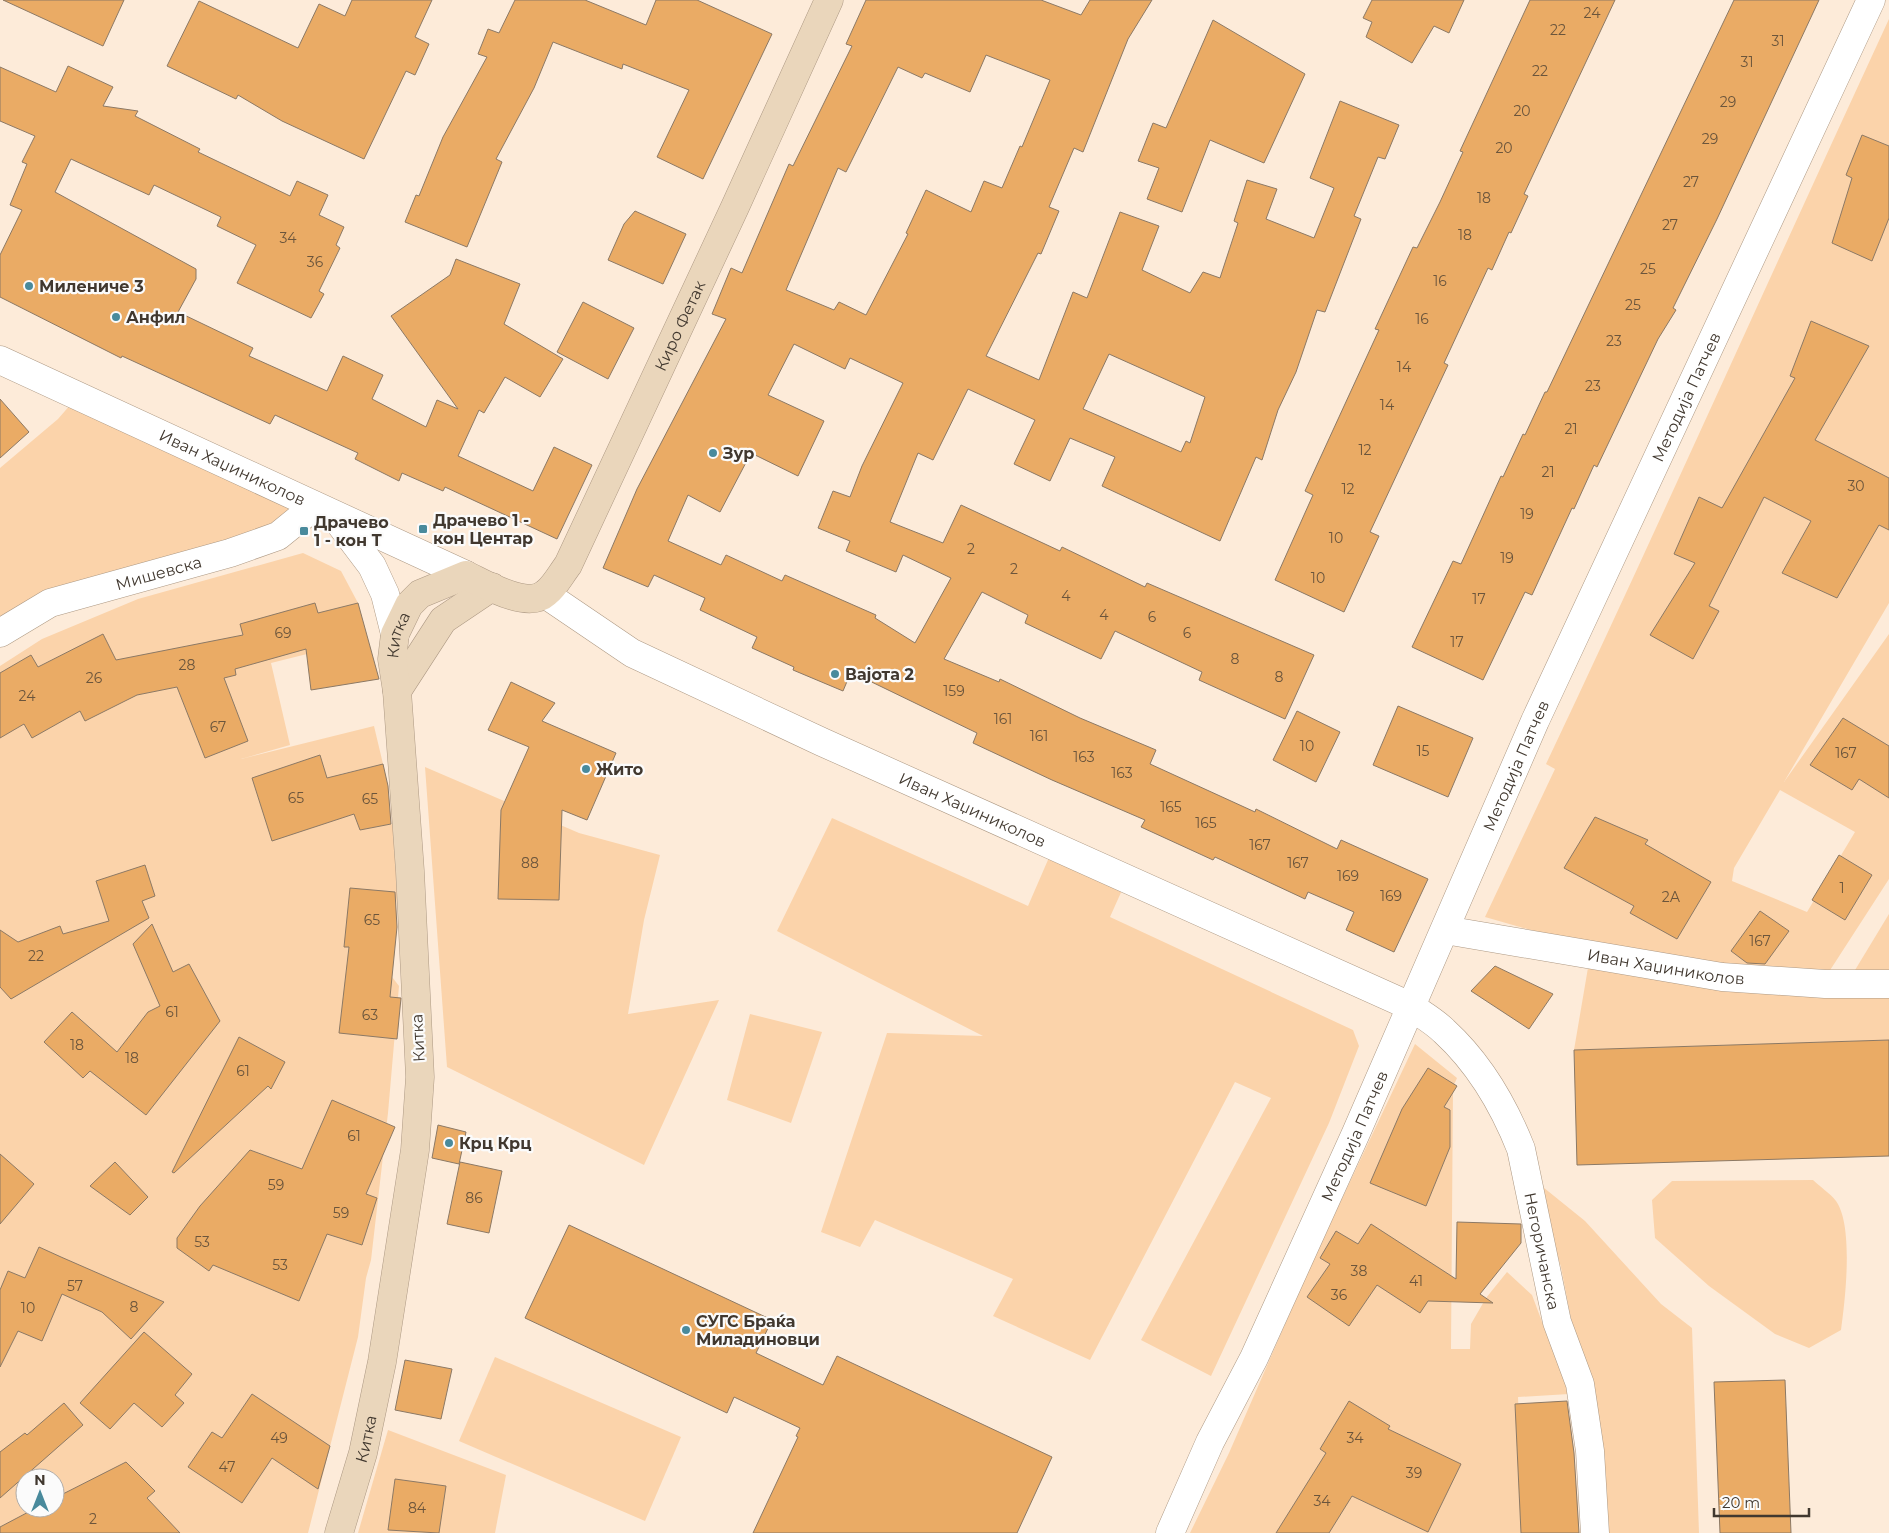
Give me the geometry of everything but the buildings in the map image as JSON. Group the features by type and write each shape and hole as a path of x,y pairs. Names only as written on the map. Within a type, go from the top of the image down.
{"main road":[{"name":"Киро Фетак","path":"546,594 568,565 735,208 829,0"},
{"name":"Иван Хаџиниколов","path":"466,575 492,587"},
{"name":"Китка","path":"339,1533 363,1453 382,1362 416,1150 420,1077 410,871 397,691 392,659 395,634 409,605 420,594 466,575"},
{"path":"397,691 443,620 492,587 514,597 530,598 546,594"}],"street":[{"name":"Методија Патчев","path":"1170,1533 1210,1442 1254,1358 1356,1133 1536,721 1871,0"},
{"name":"Иван Хаџиниколов","path":"0,360 466,575"},
{"name":"Мишевска","path":"0,633 50,603 221,555 278,536 324,510"},
{"path":"324,510 372,566 385,594 395,634"},
{"name":"Иван Хаџиниколов","path":"546,594 632,653 822,742 1410,1006"},
{"name":"Иван Хаџиниколов","path":"1445,930 1722,977 1825,984 1889,984"},
{"name":"Негоричанска","path":"1410,1006 1444,1030 1474,1062 1511,1123 1521,1149 1557,1322 1580,1384 1590,1451 1595,1533"}],"shaded area":[{"path":"1889,19 1889,603 1784,782 1889,634 1889,879 1825,978 1889,984 1889,1040 1574,1050 1590,956 1601,950 1485,917 1555,769 1546,764","holes":["1780,790 1855,832 1807,912 1732,881 1734,868"]},
{"path":"78,396 315,506 0,633 0,468 58,419"},
{"path":"303,553 341,571 358,603 322,612 307,654 271,663 290,745 241,759 374,726 383,764 341,774 360,830 397,823 397,897 389,973 399,986 388,1113 371,1260 366,1278 358,1337 308,1533 0,1533 0,666 42,639 138,599"},
{"path":"425,767 579,833 660,855 644,920 628,1014 719,1000 644,1165 447,1067"},
{"path":"832,818 1028,906 1054,846 1127,879 1110,917 1353,1030 1359,1046 1329,1123 1211,1376 1141,1340 1271,1098 1235,1082 1090,1360 993,1316 1013,1279 875,1220 860,1247 821,1232 887,1033 983,1036 777,931"},
{"path":"1889,914 1889,980 1849,980"},
{"path":"750,1014 822,1032 791,1123 727,1100"},
{"path":"1415,1044 1457,1078 1453,1087 1451,1349 1470,1349 1471,1324 1486,1298 1507,1272 1532,1295 1569,1394 1518,1397 1524,1533 1190,1533 1229,1453 1313,1260"},
{"path":"1533,1179 1585,1221 1661,1304 1692,1328 1699,1533 1599,1533 1577,1350 1561,1267"},
{"path":"1813,1180 1834,1198 1842,1213 1847,1245 1847,1264 1841,1330 1809,1348 1775,1334 1709,1286 1655,1238 1652,1200 1672,1181"},
{"path":"495,1357 681,1437 645,1521 459,1441"},
{"path":"388,1430 506,1475 495,1533 358,1533"}],"place":[{"name":"Милениче 3","path":"29,286"},
{"name":"Анфил","path":"116,317"},
{"name":"Зур","path":"713,453"},
{"name":"Драчево 1 - кон Центар","path":"423,529"},
{"name":"Драчево 1 - кон T","path":"304,531"},
{"name":"Вајота 2","path":"835,674"},
{"name":"Жито","path":"586,769"},
{"name":"Крц Крц","path":"449,1143"},
{"name":"СУГС Браќа Миладиновци","path":"686,1330"}]}
